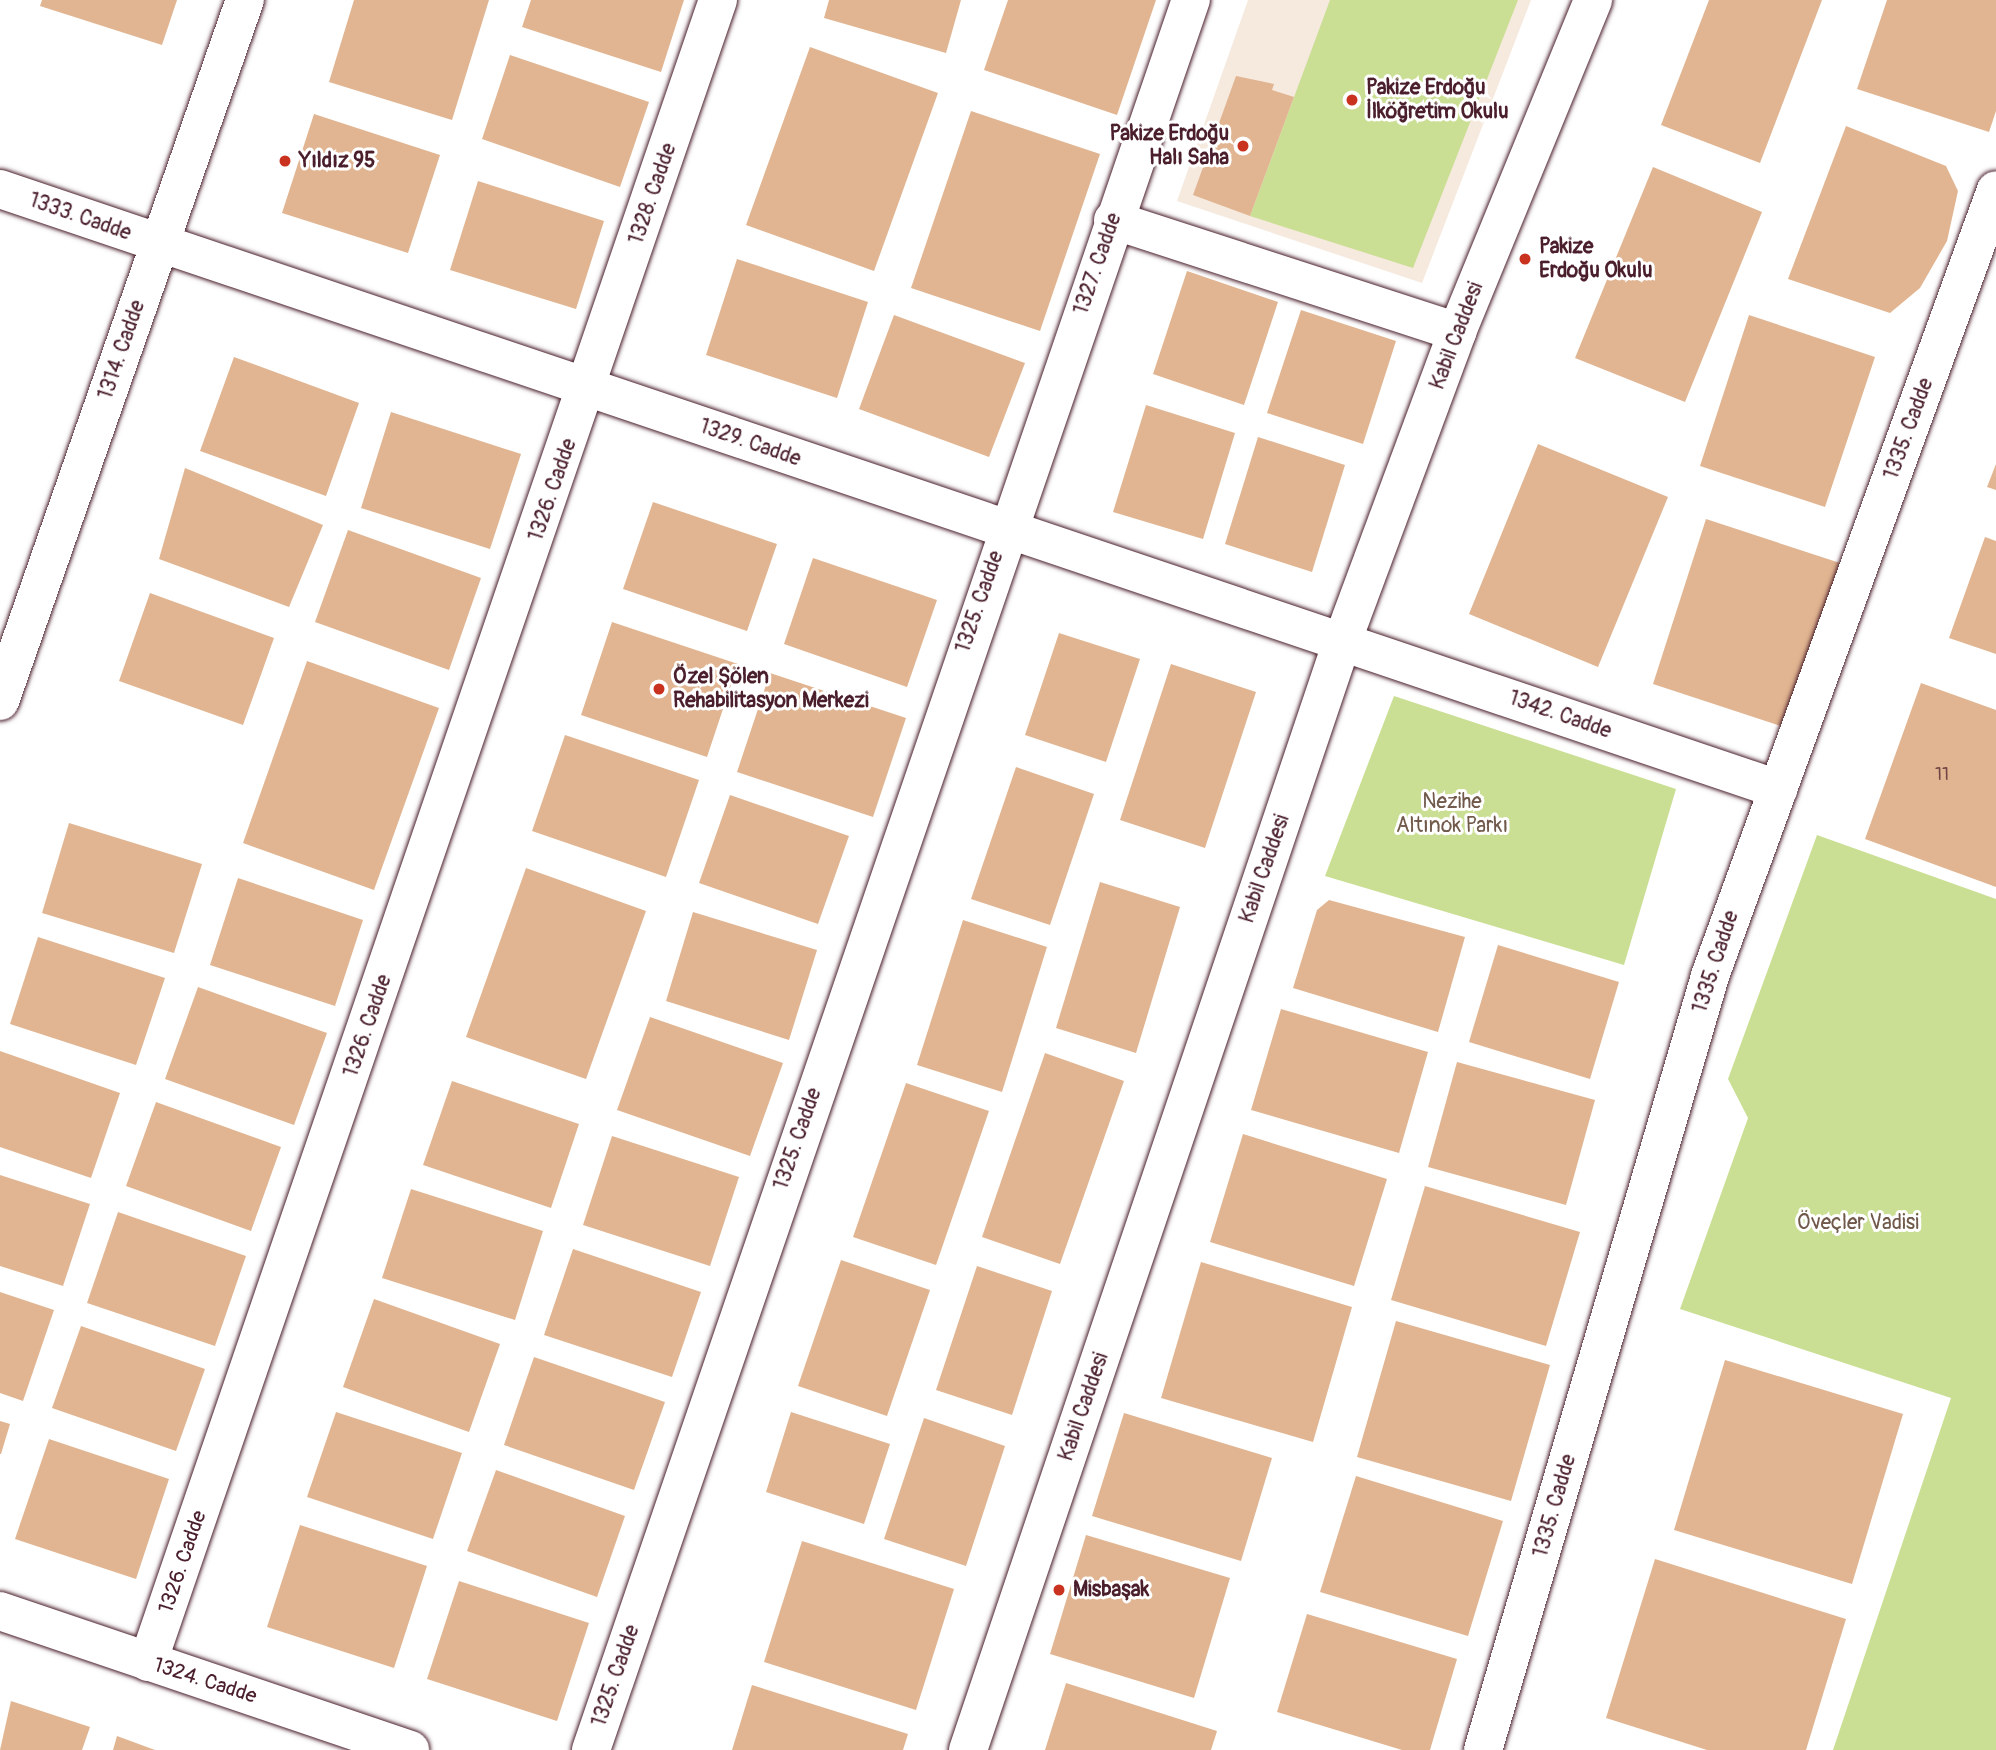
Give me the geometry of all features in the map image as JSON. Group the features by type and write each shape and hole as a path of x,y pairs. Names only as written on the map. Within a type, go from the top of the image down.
{"street":[{"name":"1314. Cadde","path":"2,688 245,0"},
{"name":"1328. Cadde","path":"587,389 718,0"},
{"name":"1327. Cadde","path":"1005,529 1191,0"},
{"name":"Kabil Caddesi","path":"968,1750 1342,642 1457,331 1593,0"},
{"name":"1333. Cadde","path":"0,190 159,245"},
{"name":"1335. Cadde","path":"1483,1750 1710,976 1996,190"},
{"path":"1113,220 1457,331"},
{"name":"1329. Cadde","path":"159,245 1342,642"},
{"name":"1326. Cadde","path":"148,1662 587,389"},
{"name":"1325. Cadde","path":"591,1750 1005,529"},
{"name":"1342. Cadde","path":"1342,642 1778,789"},
{"name":"1324. Cadde","path":"0,1611 410,1750"}],"shaded area":[{"name":"Pakize Erdoğu İlköğretim Okulu","path":"1248,0 1531,0 1422,283 1177,201"}],"green space":[{"name":"Pakize Erdoğu İlköğretim Okulu","path":"1330,0 1518,0 1413,268 1250,216"},
{"name":"Nezihe Altınok Parkı","path":"1394,696 1676,789 1624,965 1325,876"},
{"name":"Öveçler Vadisi","path":"1817,835 1996,899 1996,1750 1833,1750 1951,1398 1680,1309 1748,1118 1728,1079"}],"building":[{"path":"42,0 177,0 162,45 40,6"},
{"path":"354,0 489,0 452,120 329,82"},
{"path":"531,0 684,0 661,72 522,27"},
{"path":"829,0 961,0 946,53 824,18"},
{"path":"1008,0 1156,0 1117,115 984,70"},
{"path":"1709,0 1822,0 1760,163 1661,125"},
{"path":"1887,0 1996,0 1996,111 1989,132 1857,89"},
{"path":"810,47 938,93 874,271 746,225"},
{"path":"510,55 649,102 620,187 482,139"},
{"name":"Pakize Erdoğu Halı Saha","path":"1236,76 1274,84 1272,90 1294,97 1250,216 1193,195"},
{"path":"971,111 1100,154 1040,331 911,288"},
{"path":"314,114 440,155 408,253 282,213"},
{"path":"1846,126 1946,166 1958,191 1947,241 1920,288 1890,313 1788,279"},
{"path":"1653,167 1762,212 1685,402 1575,358"},
{"path":"478,181 604,221 576,309 450,270"},
{"path":"737,259 868,302 837,398 706,355"},
{"path":"1187,271 1278,302 1244,405 1153,374"},
{"path":"1301,310 1396,341 1363,444 1267,413"},
{"path":"894,315 1025,363 989,457 859,409"},
{"path":"1749,315 1875,357 1825,507 1700,466"},
{"path":"234,357 359,403 326,496 200,451"},
{"path":"1146,405 1235,433 1203,539 1113,512"},
{"path":"391,412 521,454 490,549 361,508"},
{"path":"1258,437 1345,465 1312,572 1225,544"},
{"path":"1538,444 1668,497 1598,667 1469,614"},
{"path":"1996,464 1996,490 1987,487"},
{"path":"185,468 323,525 289,607 159,559"},
{"path":"653,502 777,544 747,631 623,589"},
{"path":"1706,519 1840,563 1787,728 1653,684"},
{"path":"348,530 481,578 449,670 315,622"},
{"path":"1985,537 1996,541 1996,654 1949,638"},
{"path":"813,558 937,600 907,687 784,644"},
{"path":"150,593 274,638 243,725 119,681"},
{"name":"Özel Şölen Rehabilitasyon Merkezi","path":"612,622 738,664 707,757 581,715"},
{"path":"1059,633 1140,659 1106,762 1025,735"},
{"path":"307,661 439,708 374,890 243,843"},
{"path":"1171,664 1256,692 1205,848 1120,820"},
{"path":"770,673 906,718 873,817 737,772"},
{"path":"1921,683 1996,710 1996,887 1865,839"},
{"path":"565,735 699,780 666,877 532,831"},
{"path":"1016,767 1094,794 1050,925 971,899"},
{"path":"730,795 849,836 818,924 699,883"},
{"path":"69,823 202,864 174,953 42,913"},
{"path":"526,868 646,911 586,1079 466,1037"},
{"path":"238,878 363,920 335,1006 210,965"},
{"path":"1100,882 1180,907 1136,1053 1056,1028"},
{"path":"1329,900 1465,937 1438,1032 1293,988 1317,910"},
{"path":"693,912 817,950 789,1040 666,1001"},
{"path":"963,920 1047,947 1002,1092 917,1065"},
{"path":"38,937 165,978 136,1065 10,1024"},
{"path":"1498,945 1619,982 1590,1079 1469,1042"},
{"path":"198,987 327,1033 294,1125 165,1079"},
{"path":"1281,1009 1428,1052 1399,1153 1251,1110"},
{"path":"650,1017 783,1063 750,1156 617,1110"},
{"path":"0,1051 120,1093 91,1178 0,1147"},
{"path":"1045,1053 1124,1081 1060,1264 982,1237"},
{"path":"1457,1062 1595,1100 1566,1205 1428,1167"},
{"path":"452,1081 579,1124 551,1208 423,1165"},
{"path":"906,1083 989,1111 936,1265 853,1237"},
{"path":"156,1102 281,1147 251,1231 126,1186"},
{"path":"1243,1134 1387,1179 1354,1286 1210,1242"},
{"path":"612,1136 739,1177 710,1266 583,1225"},
{"path":"0,1175 90,1204 63,1286 0,1266"},
{"path":"1425,1186 1580,1232 1546,1346 1391,1300"},
{"path":"411,1189 543,1231 515,1320 382,1278"},
{"path":"118,1212 246,1256 215,1346 87,1303"},
{"path":"573,1249 701,1292 672,1377 544,1335"},
{"path":"841,1260 930,1290 887,1416 798,1386"},
{"path":"1201,1262 1352,1307 1313,1442 1161,1398"},
{"path":"977,1266 1052,1291 1012,1415 936,1390"},
{"path":"0,1292 54,1310 23,1401 0,1393"},
{"path":"374,1299 500,1344 469,1432 343,1387"},
{"path":"1396,1321 1550,1365 1511,1501 1357,1457"},
{"path":"81,1326 205,1369 176,1451 52,1408"},
{"path":"534,1357 665,1402 634,1490 504,1445"},
{"path":"1725,1360 1903,1414 1852,1584 1674,1530"},
{"path":"336,1412 462,1453 433,1539 307,1497"},
{"path":"791,1412 890,1444 864,1524 766,1492"},
{"path":"1124,1413 1272,1458 1241,1561 1092,1516"},
{"path":"924,1418 1005,1446 966,1566 884,1539"},
{"path":"0,1421 10,1424 1,1454 0,1454"},
{"path":"49,1439 169,1479 136,1579 15,1539"},
{"path":"496,1470 625,1516 597,1597 467,1551"},
{"path":"1356,1476 1503,1521 1468,1636 1320,1592"},
{"path":"300,1525 427,1566 394,1668 267,1627"},
{"path":"1086,1535 1230,1578 1194,1698 1050,1654"},
{"path":"802,1541 954,1589 916,1710 764,1662"},
{"path":"1655,1559 1846,1619 1806,1750 1707,1750 1606,1718"},
{"path":"459,1581 589,1623 557,1721 427,1679"},
{"path":"1307,1614 1457,1659 1430,1750 1402,1750 1277,1712"},
{"path":"1066,1683 1217,1731 1211,1750 1045,1750"},
{"path":"752,1685 908,1734 903,1750 732,1750"},
{"path":"11,1701 90,1727 82,1750 0,1750"},
{"path":"117,1736 155,1750 113,1750"}],"place":[{"name":"Pakize Erdoğu İlköğretim Okulu","path":"1352,100"},
{"name":"Pakize Erdoğu Halı Saha","path":"1243,146"},
{"name":"Yıldız 95","path":"285,161"},
{"name":"Pakize Erdoğu Okulu","path":"1525,259"},
{"name":"Özel Şölen Rehabilitasyon Merkezi","path":"659,689"},
{"name":"Misbaşak","path":"1059,1590"}]}
